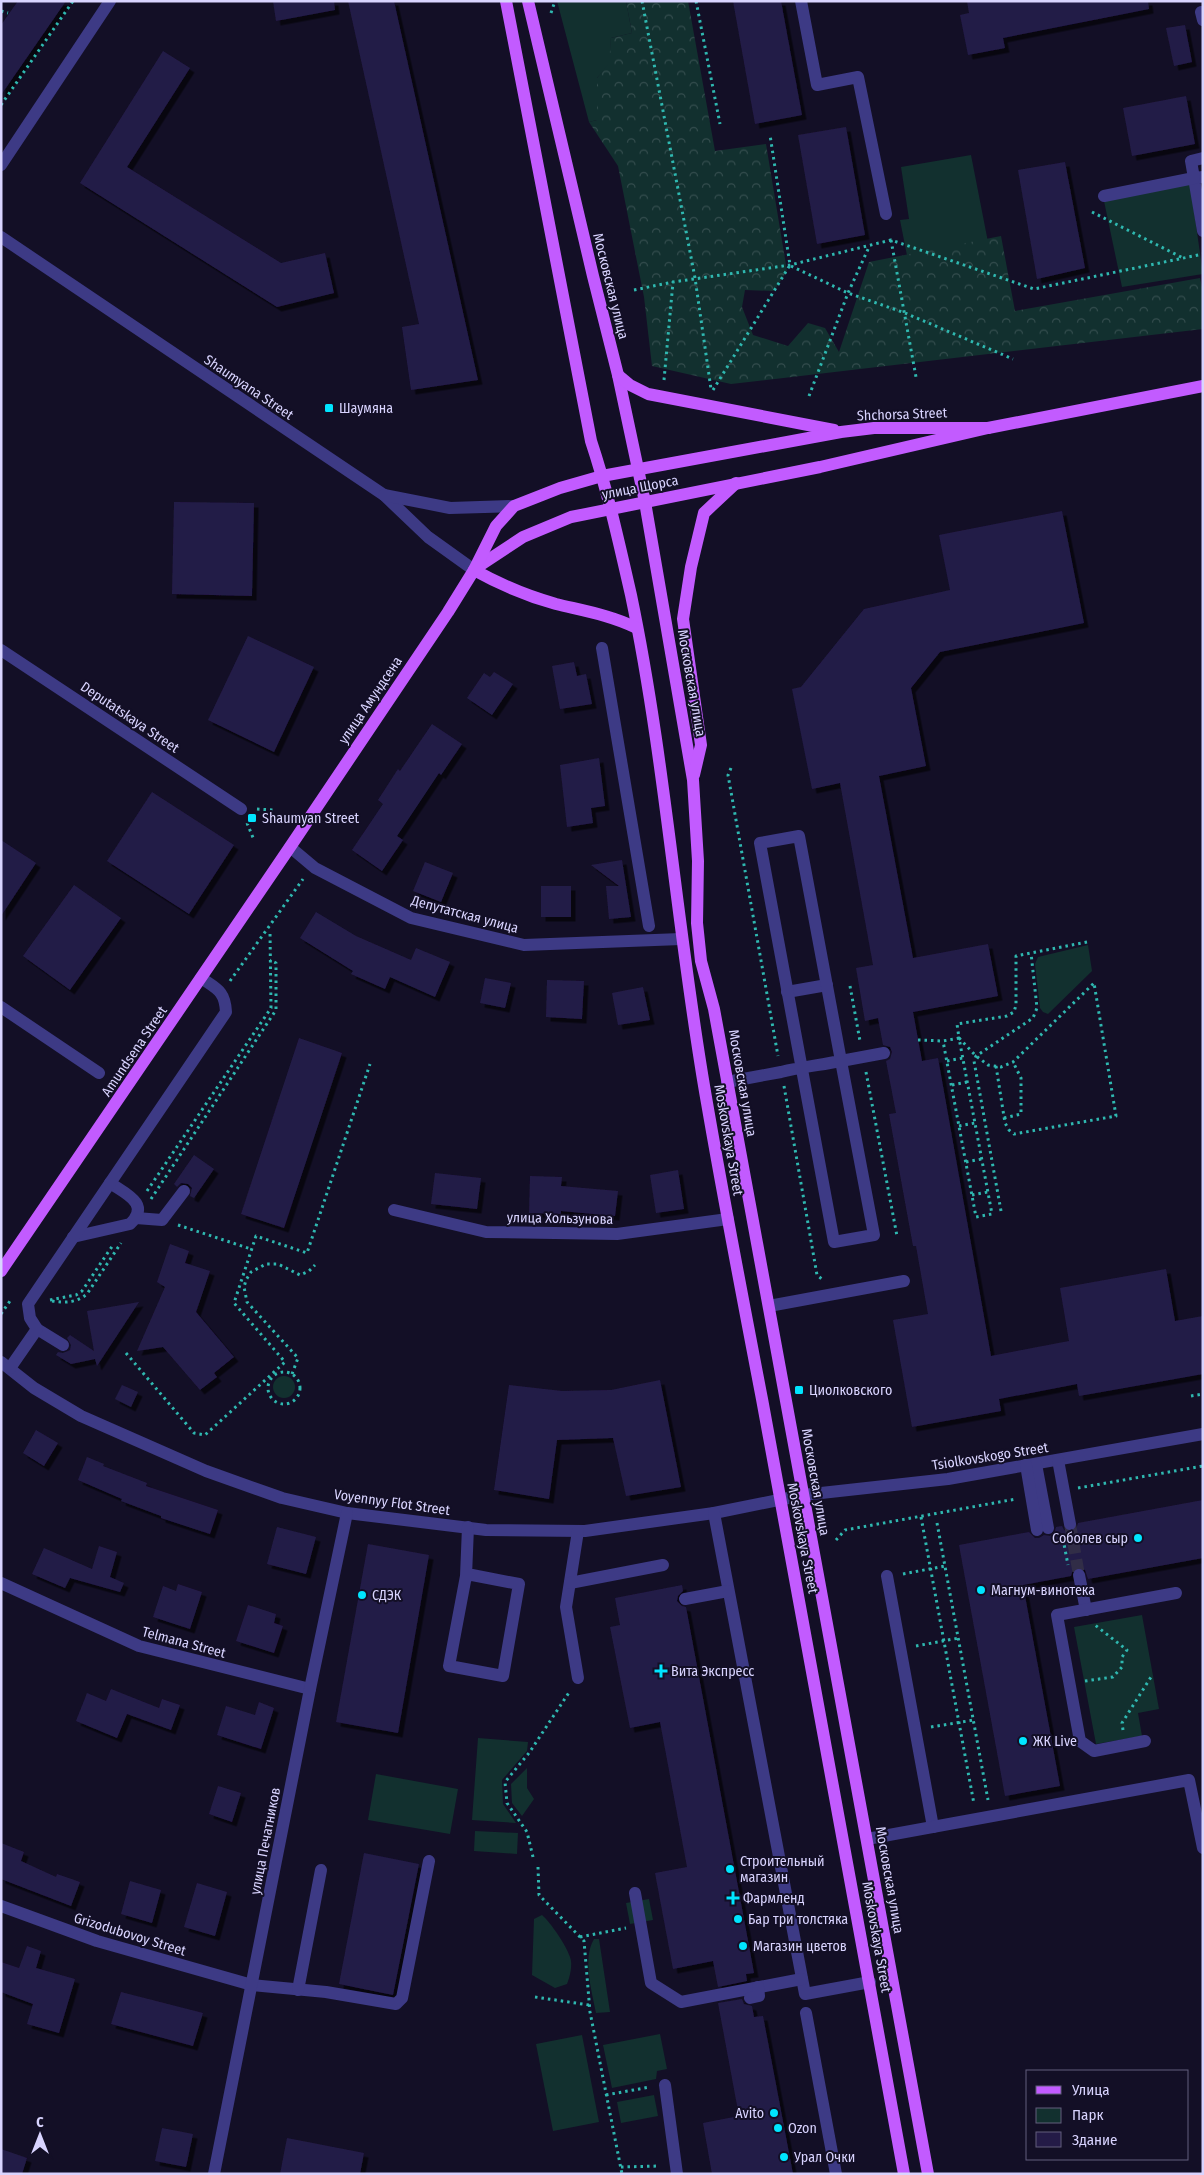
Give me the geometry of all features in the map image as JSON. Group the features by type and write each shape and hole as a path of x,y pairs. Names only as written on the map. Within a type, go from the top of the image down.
{"main road":[{"path":"506,1 591,441 612,508 638,628 665,796 681,940"},
{"name":"Московская улица","path":"528,1 618,375 646,502 693,780 698,861 697,923 701,961 714,1009 928,2174"},
{"path":"618,375 630,385 648,394 841,432"},
{"name":"Shchorsa Street","path":"602,476 841,432 874,428 988,428 1203,386"},
{"name":"улица Щорса","path":"474,570 500,550 546,526 572,517 876,454 988,428"},
{"name":"улица Щорса","path":"474,570 496,526 514,506 560,488 602,476"},
{"path":"693,780 701,745 683,619 684,610 691,566 704,513 736,483"},
{"path":"474,570 502,586 548,601 616,618 638,628"},
{"name":"улица Амундсена","path":"290,847 474,570"},
{"name":"Amundsena Street","path":"1,1271 290,847"},
{"name":"Moskovskaya Street","path":"681,940 706,1102 904,2174"}],"street":[{"path":"1,164 110,1"},
{"path":"801,1 817,85 858,77 886,214"},
{"path":"1203,158 1191,161 1198,178 1203,231"},
{"path":"1104,196 1198,178"},
{"name":"Shaumyana Street","path":"1,237 384,495 428,537 474,570"},
{"path":"384,495 450,508 514,506"},
{"path":"602,648 649,926"},
{"name":"Deputatskaya Street","path":"1,650 241,809"},
{"path":"799,836 827,985 874,1235 834,1242 760,843 799,836"},
{"name":"Депутатская улица","path":"290,847 316,868 411,918 524,945 681,940"},
{"path":"63,1345 38,1329 30,1318 28,1304 226,1012 225,999 222,993 201,978"},
{"path":"788,992 827,985"},
{"path":"1,1006 98,1073"},
{"path":"727,1082 884,1052"},
{"path":"110,1183 126,1194 134,1217"},
{"path":"73,1237 134,1217 162,1220 184,1191"},
{"name":"улица Хользунова","path":"394,1210 486,1232 616,1234 728,1219"},
{"path":"769,1306 904,1281"},
{"path":"6,1365 38,1329"},
{"name":"Voyennyy Flot Street","path":"6,1365 34,1388 81,1416 206,1471 282,1498 347,1513 468,1528 578,1531 714,1513 780,1499"},
{"name":"Tsiolkovskogo Street","path":"780,1499 948,1478 1203,1434"},
{"path":"1058,1460 1066,1529"},
{"path":"1031,1464 1042,1529"},
{"name":"улица Печатников","path":"214,2174 347,1513"},
{"path":"714,1513 805,1994 870,1982"},
{"path":"467,1574 519,1584 503,1676 449,1666 467,1574 468,1528"},
{"path":"578,1531 566,1607 578,1678"},
{"path":"570,1583 663,1565"},
{"path":"1074,1571 1081,1610"},
{"path":"887,1576 933,1827"},
{"name":"Telmana Street","path":"1,1583 139,1646 310,1690"},
{"path":"685,1599 728,1591"},
{"path":"1145,1742 1094,1751 1080,1741 1056,1615 1176,1593"},
{"path":"867,1839 1189,1780 1203,1848"},
{"name":"Grizodubovoy Street","path":"1,1906 97,1941 252,1985 326,1992 396,2004 402,1998 429,1861"},
{"path":"298,1990 321,1870"},
{"path":"635,1893 651,1983 681,2002 754,1992 802,1979"},
{"path":"806,2013 836,2174"},
{"path":"664,2085 677,2170"}],"path":[{"path":"1,106 73,1"},
{"path":"551,12 554,1"},
{"path":"642,1 695,278 712,392 790,265 770,135"},
{"path":"696,1 720,124"},
{"path":"1,11 8,12"},
{"path":"1092,212 1184,258"},
{"path":"891,240 916,377"},
{"path":"634,290 695,278 790,265 891,240 1034,289 1203,254"},
{"path":"809,396 848,293 868,247"},
{"path":"790,265 848,293 905,313 1013,359"},
{"path":"663,384 673,282"},
{"path":"731,768 728,775 817,1275 823,1280"},
{"path":"49,1300 64,1303 81,1299 87,1294 134,1217 271,1008 270,932"},
{"path":"944,1041 976,1217 992,1214 957,1024 1007,1016 1014,1012 1016,1005 1016,956 1087,942"},
{"path":"1001,1211 974,1061 976,1056 1033,1018 1037,1008 1031,953"},
{"path":"28,1304 76,1295 82,1290 134,1217 276,1010 276,963 270,960"},
{"path":"959,1038 976,1056 988,1065 996,1066 1001,1067 1013,1062 1094,983 1116,1116 1014,1134 1009,1130 1004,1118 996,1066"},
{"path":"850,986 897,1236"},
{"path":"918,1040 944,1041 959,1038"},
{"path":"947,1061 963,1058"},
{"path":"1004,1118 1021,1114 1021,1078 1013,1062"},
{"path":"126,1353 194,1433 205,1435 285,1362 234,1303 243,1283 256,1236 307,1253 370,1064"},
{"path":"952,1085 967,1082"},
{"path":"959,1126 975,1123"},
{"path":"966,1162 982,1159"},
{"path":"972,1195 988,1192"},
{"path":"162,1220 251,1249"},
{"path":"292,1374 298,1358 247,1302 243,1283 251,1272 266,1264 278,1264 300,1275 309,1271 315,1265"},
{"path":"280,1372 292,1374 298,1380 300,1387 295,1400 281,1404 274,1401 268,1388 272,1374 280,1372"},
{"path":"1191,1396 1203,1394"},
{"path":"921,1517 976,1819"},
{"path":"937,1523 991,1816"},
{"path":"1066,1529 1074,1571"},
{"path":"887,1576 945,1566"},
{"path":"1069,1684 1113,1677 1122,1667 1122,1656 1127,1650 1081,1610"},
{"path":"901,1649 958,1638"},
{"path":"1125,1745 1122,1723 1151,1677"},
{"path":"533,1857 527,1832 506,1802 505,1782 529,1753 578,1678"},
{"path":"916,1730 974,1720"},
{"path":"538,1867 540,1895 584,1941 589,2005 622,2174"},
{"path":"580,1937 640,1925"},
{"path":"535,1997 589,2005"},
{"path":"606,2095 664,2085"},
{"path":"621,2167 677,2170"}],"green space":[{"path":"557,1 626,1 632,33 611,38 610,63 597,78 597,120 589,122"},
{"path":"626,1 688,1 715,151 766,144 787,271 774,291 745,290 742,307 753,335 788,346 808,323 825,328 839,352 869,262 1001,236 1015,311 1200,278 1203,292 1203,329 731,384 652,366 644,297 618,166 589,122 597,120 597,78 609,63 611,38 632,33"},
{"path":"971,155 996,283 915,296 900,220 909,219 901,167"},
{"path":"1190,183 1203,274 1122,287 1104,201"},
{"path":"1088,945 1092,971 1048,1014 1043,1012 1040,1008 1035,964 1038,957"},
{"path":"284,1376 292,1379 295,1387 292,1395 284,1398 276,1395 273,1387 276,1379"},
{"path":"1142,1615 1159,1709 1138,1713 1142,1736 1096,1744 1074,1627"},
{"path":"478,1738 528,1742 527,1751 502,1780 503,1804 516,1823 472,1820"},
{"path":"527,1768 527,1788 534,1799 522,1816 512,1803 511,1784"},
{"path":"376,1774 458,1789 450,1834 368,1820"},
{"path":"475,1831 518,1833 517,1854 474,1851"},
{"path":"649,1899 653,1920 630,1924 626,1903"},
{"path":"542,1915 558,1935 571,1960 571,1970 567,1984 555,1988 532,1975 534,1919"},
{"path":"594,1939 599,1939 610,2012 596,2013 588,1965 590,1947"},
{"path":"660,2034 667,2069 657,2071 656,2079 612,2088 603,2045"},
{"path":"582,2035 599,2122 553,2131 536,2044"},
{"path":"654,2095 658,2116 621,2123 617,2102"}],"building":[{"path":"18,1 66,1 1,95 1,25"},
{"path":"273,1 334,1 335,10 276,21"},
{"path":"348,1 394,1 478,380 411,390 402,327 419,324"},
{"path":"733,1 781,1 802,115 755,124"},
{"path":"967,1 1148,1 1149,9 1003,38 1005,48 968,55 960,15 969,13"},
{"path":"1185,25 1192,62 1174,66 1166,28"},
{"path":"163,51 190,68 127,167 281,263 325,253 334,293 277,307 80,183"},
{"path":"1186,96 1195,144 1132,156 1123,108"},
{"path":"846,127 865,235 817,244 798,135"},
{"path":"1065,162 1085,268 1037,279 1018,170"},
{"path":"174,502 254,503 252,596 172,594"},
{"path":"1062,511 1084,623 940,652 911,688 926,766 879,776 913,958 988,944 998,996 913,1012 922,1061 938,1058 991,1356 1069,1341 1060,1288 1166,1269 1175,1321 1203,1316 1203,1374 1079,1396 1077,1384 999,1399 1001,1411 912,1427 893,1320 928,1314 916,1246 913,1246 889,1114 896,1113 886,1061 890,1059 892,1052 890,1047 883,1045 878,1018 865,1021 856,968 873,965 840,783 812,789 792,689 801,687 864,609 950,590 939,535"},
{"path":"248,636 314,667 274,752 208,720"},
{"path":"574,662 577,676 586,674 592,704 560,709 552,666"},
{"path":"494,672 513,684 492,715 467,698 484,673 490,677"},
{"path":"432,724 462,744 441,775 439,773 397,836 403,840 382,871 352,850 383,804 378,800 398,769 400,771"},
{"path":"599,758 605,806 591,808 593,823 567,827 560,765"},
{"path":"152,792 234,845 189,914 107,861"},
{"path":"1,840 36,863 1,916"},
{"path":"622,860 631,917 609,919 606,886 619,886 591,865"},
{"path":"425,862 453,873 441,902 413,891"},
{"path":"74,885 121,918 70,990 23,956"},
{"path":"541,886 571,886 571,917 541,917"},
{"path":"316,912 356,936 411,960 416,948 450,962 435,997 390,977 385,989 351,974 353,971 300,938"},
{"path":"485,978 511,983 505,1008 480,1003"},
{"path":"547,980 584,981 582,1019 546,1017"},
{"path":"643,987 650,1020 618,1025 612,993"},
{"path":"299,1038 342,1053 284,1228 241,1214"},
{"path":"194,1155 214,1169 194,1198 190,1196 192,1188 188,1184 181,1183 177,1187 174,1184"},
{"path":"678,1170 684,1209 656,1213 650,1175"},
{"path":"435,1173 481,1178 477,1209 431,1204"},
{"path":"530,1176 562,1177 561,1186 618,1191 615,1216 561,1211 561,1214 529,1213"},
{"path":"170,1244 189,1251 185,1263 210,1271 196,1312 234,1357 214,1373 217,1377 200,1390 163,1347 137,1351 165,1287 157,1282"},
{"path":"139,1302 97,1366 95,1359 71,1364 56,1355 58,1352 63,1353 70,1350 71,1345 67,1338 70,1335 94,1351 87,1311"},
{"path":"660,1380 681,1487 626,1496 613,1438 557,1440 549,1499 494,1490 509,1385 562,1391 611,1390"},
{"path":"122,1385 138,1392 131,1407 115,1399"},
{"path":"36,1430 58,1443 44,1466 23,1453"},
{"path":"87,1457 104,1464 103,1466 147,1483 146,1486 218,1510 210,1534 161,1518 161,1516 121,1501 122,1499 78,1480"},
{"path":"1203,1500 1203,1558 1088,1579 1085,1570 1078,1567 1073,1569 1071,1576 1023,1585 1060,1786 1005,1796 959,1545 1029,1532 1035,1538 1044,1535 1050,1536 1056,1527 1062,1526 1064,1530 1071,1532 1076,1530 1078,1523"},
{"path":"277,1527 316,1537 306,1574 267,1564"},
{"path":"368,1544 429,1555 398,1733 336,1722"},
{"path":"99,1546 117,1552 110,1577 124,1583 120,1592 70,1578 65,1588 32,1574 44,1548 92,1569"},
{"path":"178,1584 202,1592 190,1629 153,1617 163,1586 176,1591"},
{"path":"682,1585 683,1591 678,1596 677,1601 686,1607 754,1973 746,1974 747,1981 718,1987 713,1961 673,1969 655,1873 687,1867 660,1722 630,1728 610,1627 620,1625 615,1598"},
{"path":"248,1605 276,1614 274,1623 283,1626 274,1653 236,1641"},
{"path":"111,1689 159,1708 162,1699 180,1705 171,1730 127,1714 117,1738 76,1721 87,1693 106,1701"},
{"path":"259,1702 274,1708 261,1749 217,1735 226,1706 255,1715"},
{"path":"218,1786 241,1793 232,1822 209,1814"},
{"path":"1,1843 24,1852 21,1861 56,1877 57,1874 80,1882 71,1906 1,1879"},
{"path":"364,1853 419,1864 393,1995 339,1984"},
{"path":"130,1881 161,1890 152,1923 121,1914"},
{"path":"197,1883 227,1892 215,1936 184,1927"},
{"path":"27,1946 41,1951 36,1968 75,1979 59,2033 27,2024 33,2004 1,1992 1,1962 19,1968"},
{"path":"121,1992 203,2013 193,2046 111,2024"},
{"path":"742,1999 744,2004 752,2006 754,2017 763,2016 793,2174 712,2174 703,2123 739,2116 718,2003"},
{"path":"162,2128 193,2134 186,2167 155,2161"},
{"path":"287,2138 364,2153 360,2174 280,2174"},
{"path":"1,2149 27,2158 22,2174 1,2174"}],"tunnel":[{"path":"1070,1524 1079,1575"}],"place":[{"name":"Шаумяна","path":"329,408"},
{"name":"Shaumyan Street","path":"252,818"},
{"name":"Циолковского","path":"799,1390"},
{"name":"Соболев сыр","path":"1138,1538"},
{"name":"Магнум-винотека","path":"981,1590"},
{"name":"СДЭК","path":"362,1595"},
{"name":"Вита Экспресс","path":"661,1671"},
{"name":"ЖК Live","path":"1023,1741"},
{"name":"Строительный магазин","path":"730,1869"},
{"name":"Фармленд","path":"733,1898"},
{"name":"Бар три толстяка","path":"738,1919"},
{"name":"Магазин цветов","path":"743,1946"},
{"name":"Avito","path":"774,2113"},
{"name":"Ozon","path":"778,2128"},
{"name":"Урал Очки","path":"784,2157"}]}
